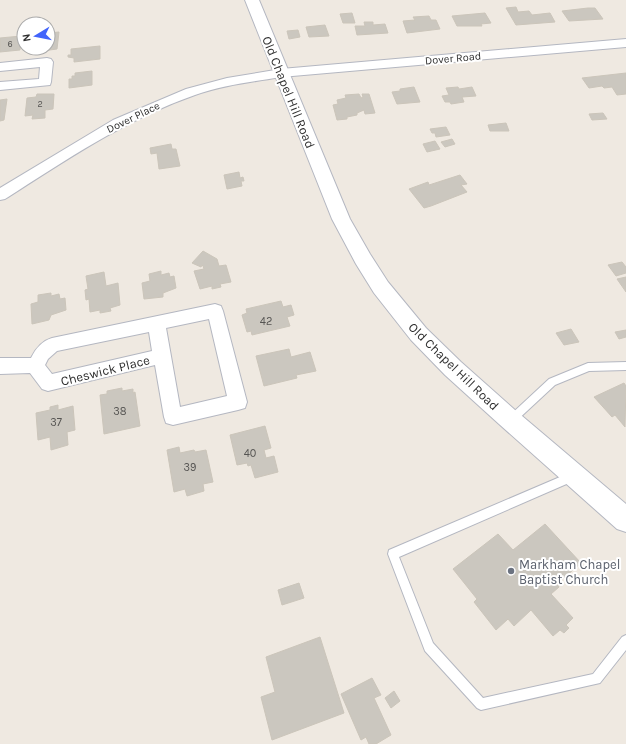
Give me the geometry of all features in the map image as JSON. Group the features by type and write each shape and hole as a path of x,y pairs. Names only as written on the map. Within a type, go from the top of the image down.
{"street":[{"name":"Old Chapel Hill Road","path":"252,0 341,219 357,250 370,270 402,314 442,358 510,421 626,520"},
{"name":"Dover Road","path":"281,73 626,43"},
{"path":"0,67 47,62 45,82 0,86"},
{"name":"Dover Place","path":"0,195 118,123 165,102 191,92 227,82 281,73"},
{"name":"Cheswick Place","path":"156,323 173,417 238,402 215,311 156,323 52,345 42,354 36,365 39,374 48,383 161,356"},
{"path":"0,366 36,365"}],"lane":[{"path":"510,421 552,382 588,367 626,366"},
{"path":"575,476 393,554 429,647 481,704 596,679 626,641"}],"building":[{"path":"516,7 518,12 529,11 532,15 550,13 555,22 516,25 506,8"},
{"path":"595,8 603,19 569,21 562,11"},
{"path":"352,13 355,23 343,23 340,14"},
{"path":"485,13 491,23 481,24 482,26 457,26 452,16"},
{"path":"429,16 431,20 436,20 440,29 407,33 403,21 415,20 413,17"},
{"path":"364,22 373,22 373,25 385,24 388,33 357,35 355,26 365,26"},
{"path":"325,25 329,36 309,37 306,27"},
{"path":"298,30 300,37 289,39 287,31"},
{"path":"56,32 59,32 56,49"},
{"path":"16,36 16,50 0,52 0,38"},
{"path":"100,46 100,59 74,62 74,58 68,57 68,55 71,55 71,49"},
{"path":"92,71 92,85 69,88 69,79 72,79 72,76 75,76 75,73"},
{"path":"626,73 626,94 617,95 612,87 604,88 602,86 589,88 582,78"},
{"path":"414,87 420,102 397,104 392,92"},
{"path":"458,87 459,89 472,87 476,96 462,97 464,102 451,104 450,102 445,102 442,96 449,95 446,88"},
{"path":"37,94 54,94 53,109 45,110 45,118 32,119 33,115 25,116 27,98 36,97"},
{"path":"359,94 361,98 363,97 362,94 369,94 375,113 365,114 364,110 357,113 357,115 347,117 347,119 337,120 333,105 338,104 337,100 346,98 345,95"},
{"path":"7,99 4,120 0,121 0,100"},
{"path":"603,113 607,119 592,120 589,114"},
{"path":"506,123 509,131 490,131 488,125"},
{"path":"446,127 450,135 436,137 435,133 432,133 430,129"},
{"path":"452,139 455,144 445,147 441,142"},
{"path":"435,141 440,149 427,152 423,144"},
{"path":"171,144 172,149 176,149 180,166 159,169 157,153 151,154 150,148"},
{"path":"239,172 240,178 243,177 244,181 241,181 242,186 227,189 224,175"},
{"path":"460,175 467,184 461,185 467,192 424,208 409,189 428,182 429,185"},
{"path":"203,251 217,259 219,266 226,265 231,282 220,284 221,287 212,289 212,286 200,289 194,271 204,269 202,265 201,267 192,263"},
{"path":"622,262 626,267 626,273 616,276 608,265"},
{"path":"161,271 161,275 169,273 170,277 174,276 176,288 163,293 163,297 144,299 142,283 150,281 149,274"},
{"path":"104,272 106,286 118,283 120,305 110,308 111,311 100,313 100,310 90,312 89,299 86,300 85,290 88,289 86,276"},
{"path":"626,277 626,292 617,279"},
{"path":"51,293 51,296 59,294 60,299 65,298 66,310 51,315 49,320 32,324 31,304 38,302 38,295"},
{"path":"281,301 283,307 291,305 294,315 287,317 290,326 252,335 251,331 247,332 242,315 247,313 246,309"},
{"path":"571,329 579,342 564,345 556,333"},
{"path":"626,330 626,337 619,339 615,332"},
{"path":"289,349 291,357 310,352 316,371 296,375 297,378 264,386 256,356"},
{"path":"624,383 626,386 625,427 615,415 612,417 594,397"},
{"path":"122,388 122,391 133,389 133,393 135,392 140,426 104,434 100,395 107,394 107,391"},
{"path":"58,405 58,410 73,406 75,430 67,432 68,445 51,450 50,437 38,440 36,413 50,410 50,407"},
{"path":"265,426 271,448 264,450 266,458 274,456 278,472 255,478 251,465 248,466 247,463 237,465 230,435"},
{"path":"179,447 180,453 194,450 195,452 206,450 213,482 203,484 204,491 187,496 185,489 174,492 167,450"},
{"path":"545,524 581,563 557,584 559,587 551,594 573,618 566,625 569,628 564,633 560,630 553,636 531,610 514,626 508,619 496,630 474,602 477,599 453,569 498,534 513,550"},
{"path":"299,583 304,598 282,605 278,590"},
{"path":"320,637 344,713 272,740 261,697 275,692 266,657"},
{"path":"372,678 381,695 374,698 391,735 376,744 369,744 366,737 361,740 341,694"},
{"path":"394,691 400,701 391,708 385,698"}],"place":[{"name":"Markham Chapel Baptist Church","path":"511,571"}]}
